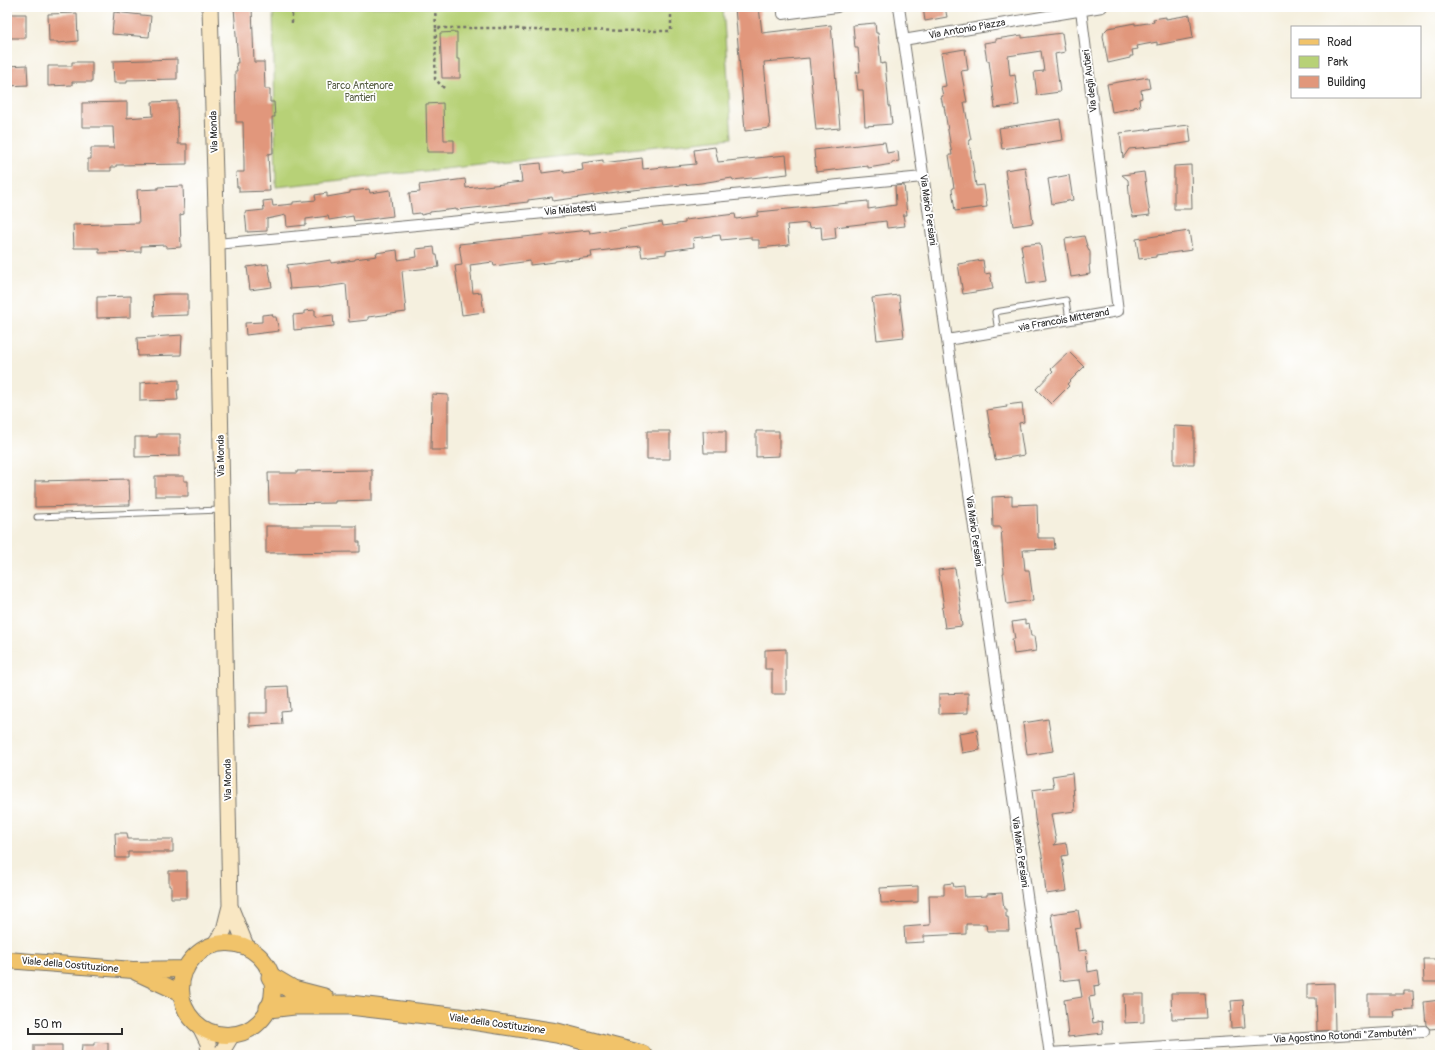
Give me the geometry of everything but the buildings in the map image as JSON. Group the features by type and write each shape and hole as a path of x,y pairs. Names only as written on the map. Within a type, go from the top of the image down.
{"highway":[{"name":"Viale della Costituzione","path":"271,977 293,990 350,1005"},
{"name":"Viale della Costituzione","path":"269,1008 294,1005 350,1005 459,1018 557,1033 642,1055"}],"main road":[{"name":"Via Monda","path":"210,7 217,244 230,906 224,930 214,945"},
{"name":"Via Monda","path":"230,906 247,948"},
{"path":"225,943 237,944 247,948 258,955 266,965 271,977 273,993 269,1008 260,1021 248,1030 232,1035 221,1035 200,1027 191,1018 184,1006 181,993 182,980 186,968 193,958 203,950 214,945 225,943"},
{"name":"Viale della Costituzione","path":"7,960 133,970 186,968"},
{"name":"Viale della Costituzione","path":"133,970 181,993"},
{"path":"200,1027 208,1044 209,1055"},
{"path":"220,1055 232,1035"}],"street":[{"path":"783,7 784,14 837,7"},
{"name":"Via Mario Persiani","path":"899,7 1049,1054"},
{"name":"Via Antonio Piazza","path":"903,40 1102,7"},
{"name":"Via degli Autieri","path":"1081,10 1098,152"},
{"name":"via Francois Mitterand","path":"947,340 1118,311 1098,152"},
{"name":"Via Malatesti","path":"217,244 923,176"},
{"name":"Via Agostino Rotondi \"Zambutèn\"","path":"1049,1054 1424,1031"}],"lane":[{"path":"998,332 995,312 1066,300 1069,320"},
{"path":"37,517 222,510"}],"path":[{"path":"292,7 292,24"},
{"path":"435,7 436,79 444,88"},
{"path":"436,28 671,31 671,7"}],"green space":[{"name":"Parco Antenore Pantieri","path":"273,7 723,7 732,138 276,187"}]}
